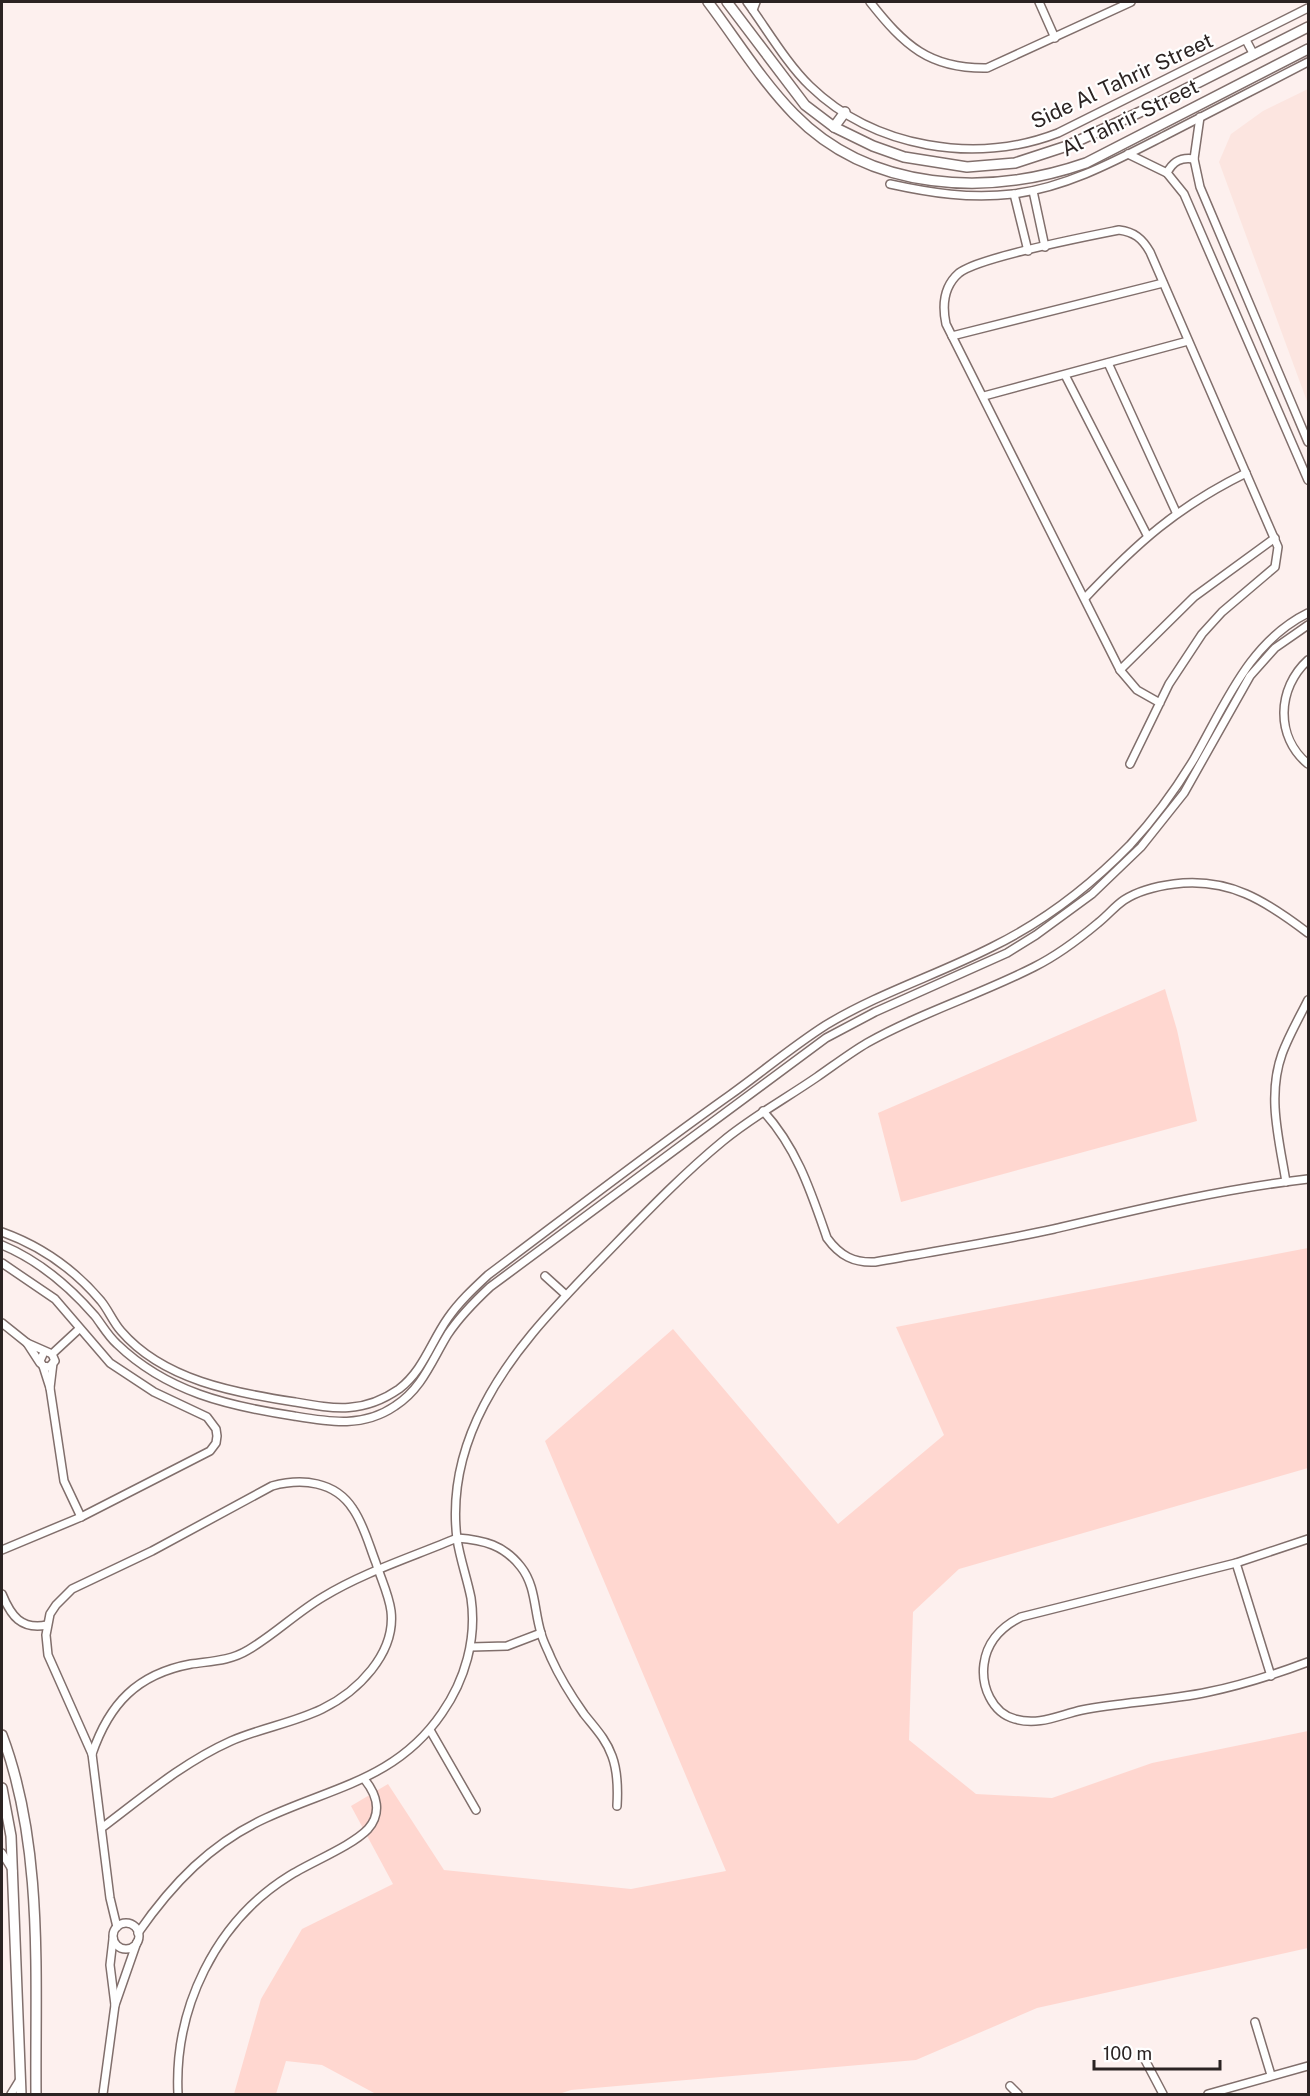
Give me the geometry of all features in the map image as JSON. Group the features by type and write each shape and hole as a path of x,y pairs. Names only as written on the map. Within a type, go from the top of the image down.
{"street":[{"name":"Al Tahrir Street","path":"708,2 780,99 826,141 882,170 943,182 991,184 1015,182 1088,167 1244,81 1308,49"},
{"name":"Al Tahrir Street","path":"727,2 799,98 834,127 890,153 945,165 967,167 1015,163 1045,155 1087,138 1308,27"},
{"name":"Side Al Tahrir Street","path":"747,2 807,84 826,101 901,138 964,150 1026,144 1080,123 1308,8"},
{"path":"753,10 756,2"},
{"path":"870,2 906,44 920,53 953,66 987,68 1131,2"},
{"path":"1039,2 1055,38"},
{"path":"1246,40 1254,55"},
{"path":"890,184 956,196 1033,191 1088,167 1128,154 1308,62"},
{"path":"1244,81 1250,91"},
{"path":"834,127 845,112"},
{"path":"1200,117 1194,159 1200,187 1308,442"},
{"path":"1080,123 1087,138"},
{"path":"1128,154 1151,163 1167,173 1184,194 1308,480"},
{"path":"1167,173 1174,162 1180,159 1194,159"},
{"path":"943,182 945,165"},
{"path":"1033,191 1045,247"},
{"path":"1014,194 1028,251"},
{"path":"1130,764 1186,655 1222,612 1275,567 1278,557 1275,538 1147,246 1130,232 1119,230 983,262 959,273 945,297 944,310 952,336 1120,670 1137,690 1160,703"},
{"path":"1217,269 1232,263"},
{"path":"952,336 1163,283"},
{"path":"984,396 1188,341"},
{"path":"1108,363 1176,512"},
{"path":"1065,375 1147,535"},
{"path":"1085,598 1147,535 1176,512 1211,490 1246,473"},
{"path":"1120,670 1194,597 1275,538"},
{"path":"2,1232 50,1255 78,1277 102,1303 122,1332 149,1354 178,1372 211,1386 244,1395 339,1409 356,1408 388,1396 414,1375 447,1319 465,1296 488,1275 711,1108 825,1026 914,980 992,947 1042,918 1080,891 1131,844 1174,790 1230,693 1260,650 1290,622 1308,613"},
{"path":"2,1245 22,1254 49,1272 88,1309 115,1343 143,1366 173,1385 206,1399 241,1408 337,1423 357,1422 395,1407 423,1378 449,1334 468,1309 490,1287 718,1116 826,1038 875,1012 1007,953 1092,894 1141,847 1184,793 1250,676 1275,648 1308,625"},
{"path":"1308,660 1290,682 1283,716 1287,733 1296,753 1308,764"},
{"path":"103,2094 115,2005 138,1933 163,1898 193,1866 227,1839 265,1818 365,1780 410,1750 430,1730 445,1710 462,1678 471,1647 473,1622 457,1538 455,1508 459,1465 482,1408 508,1362 534,1328 689,1170 763,1111 864,1045 919,1016 977,994 1038,965 1094,927 1125,899 1147,890 1194,883 1240,890 1284,915 1308,933"},
{"path":"1286,1182 1276,1121 1275,1087 1282,1054 1308,1000"},
{"path":"711,1108 718,1116"},
{"path":"763,1111 783,1134 798,1160 827,1239 845,1257 858,1261 875,1262 1052,1229 1176,1200 1308,1179"},
{"path":"2,1263 55,1299 79,1329 118,1369 154,1392 207,1417 216,1429 217,1436 216,1443 210,1451 81,1516 2,1550"},
{"path":"545,1276 566,1295"},
{"path":"2,1323 27,1343 49,1353 53,1364 50,1388"},
{"path":"79,1329 49,1353 40,1355 50,1388 64,1481 81,1516"},
{"path":"27,1343 42,1364"},
{"path":"42,1364 53,1364"},
{"path":"103,1827 193,1760 232,1741 320,1710 353,1689 379,1659 387,1644 391,1628 391,1611 362,1524 350,1504 337,1492 306,1481 289,1481 272,1486 152,1551 72,1589 56,1605 47,1625 48,1654 92,1754 103,1827 110,1898 117,1927 113,1939 110,1972 115,2005"},
{"path":"92,1754 101,1727 117,1703 138,1684 163,1671 220,1661 247,1651 323,1597 457,1538 494,1544 510,1554 522,1569 531,1585 541,1634 568,1689 601,1733 612,1756 618,1781 618,1806"},
{"path":"1308,1539 1236,1563 1021,1617 1006,1624 994,1636 984,1666 985,1685 989,1696 1003,1714 1012,1719 1034,1721 1048,1720 1080,1710 1207,1692 1271,1676 1308,1662"},
{"path":"1236,1563 1271,1676"},
{"path":"2,1594 9,1613 15,1619 30,1626 47,1625"},
{"path":"471,1647 507,1646 541,1634"},
{"path":"430,1730 476,1810"},
{"path":"2,1735 20,1795 28,1835 35,1956 36,2089 43,2094"},
{"path":"178,2094 179,2049 189,2003 218,1945 238,1919 261,1896 287,1876 366,1831 373,1822 376,1799 365,1780"},
{"path":"2,1788 11,1836 18,1955 21,2094"},
{"path":"2,1853 13,1871"},
{"path":"117,1927 129,1924 138,1933"},
{"path":"17,1936 24,1938 33,1934"},
{"path":"113,1939 117,1946 124,1949 132,1948 137,1942"},
{"path":"18,1955 24,1952 35,1956"},
{"path":"1255,2022 1271,2075"},
{"path":"1144,2058 1163,2094"},
{"path":"1208,2094 1308,2066"},
{"path":"11,2094 21,2075"},
{"path":"1010,2086 1018,2094"}],"shaded area":[{"path":"1308,89 1308,404 1219,162 1231,134 1263,111"},
{"path":"1165,989 1177,1030 1197,1121 901,1202 878,1113"},
{"path":"1308,1248 1308,1468 959,1569 913,1612 909,1740 976,1794 1052,1798 1152,1763 1308,1731 1308,1948 1037,2008 916,2060 571,2090 559,2094 376,2094 322,2065 286,2061 276,2094 234,2094 261,1999 302,1929 393,1884 351,1806 388,1784 444,1870 631,1889 726,1871 545,1441 673,1329 838,1524 944,1435 896,1327"}]}
